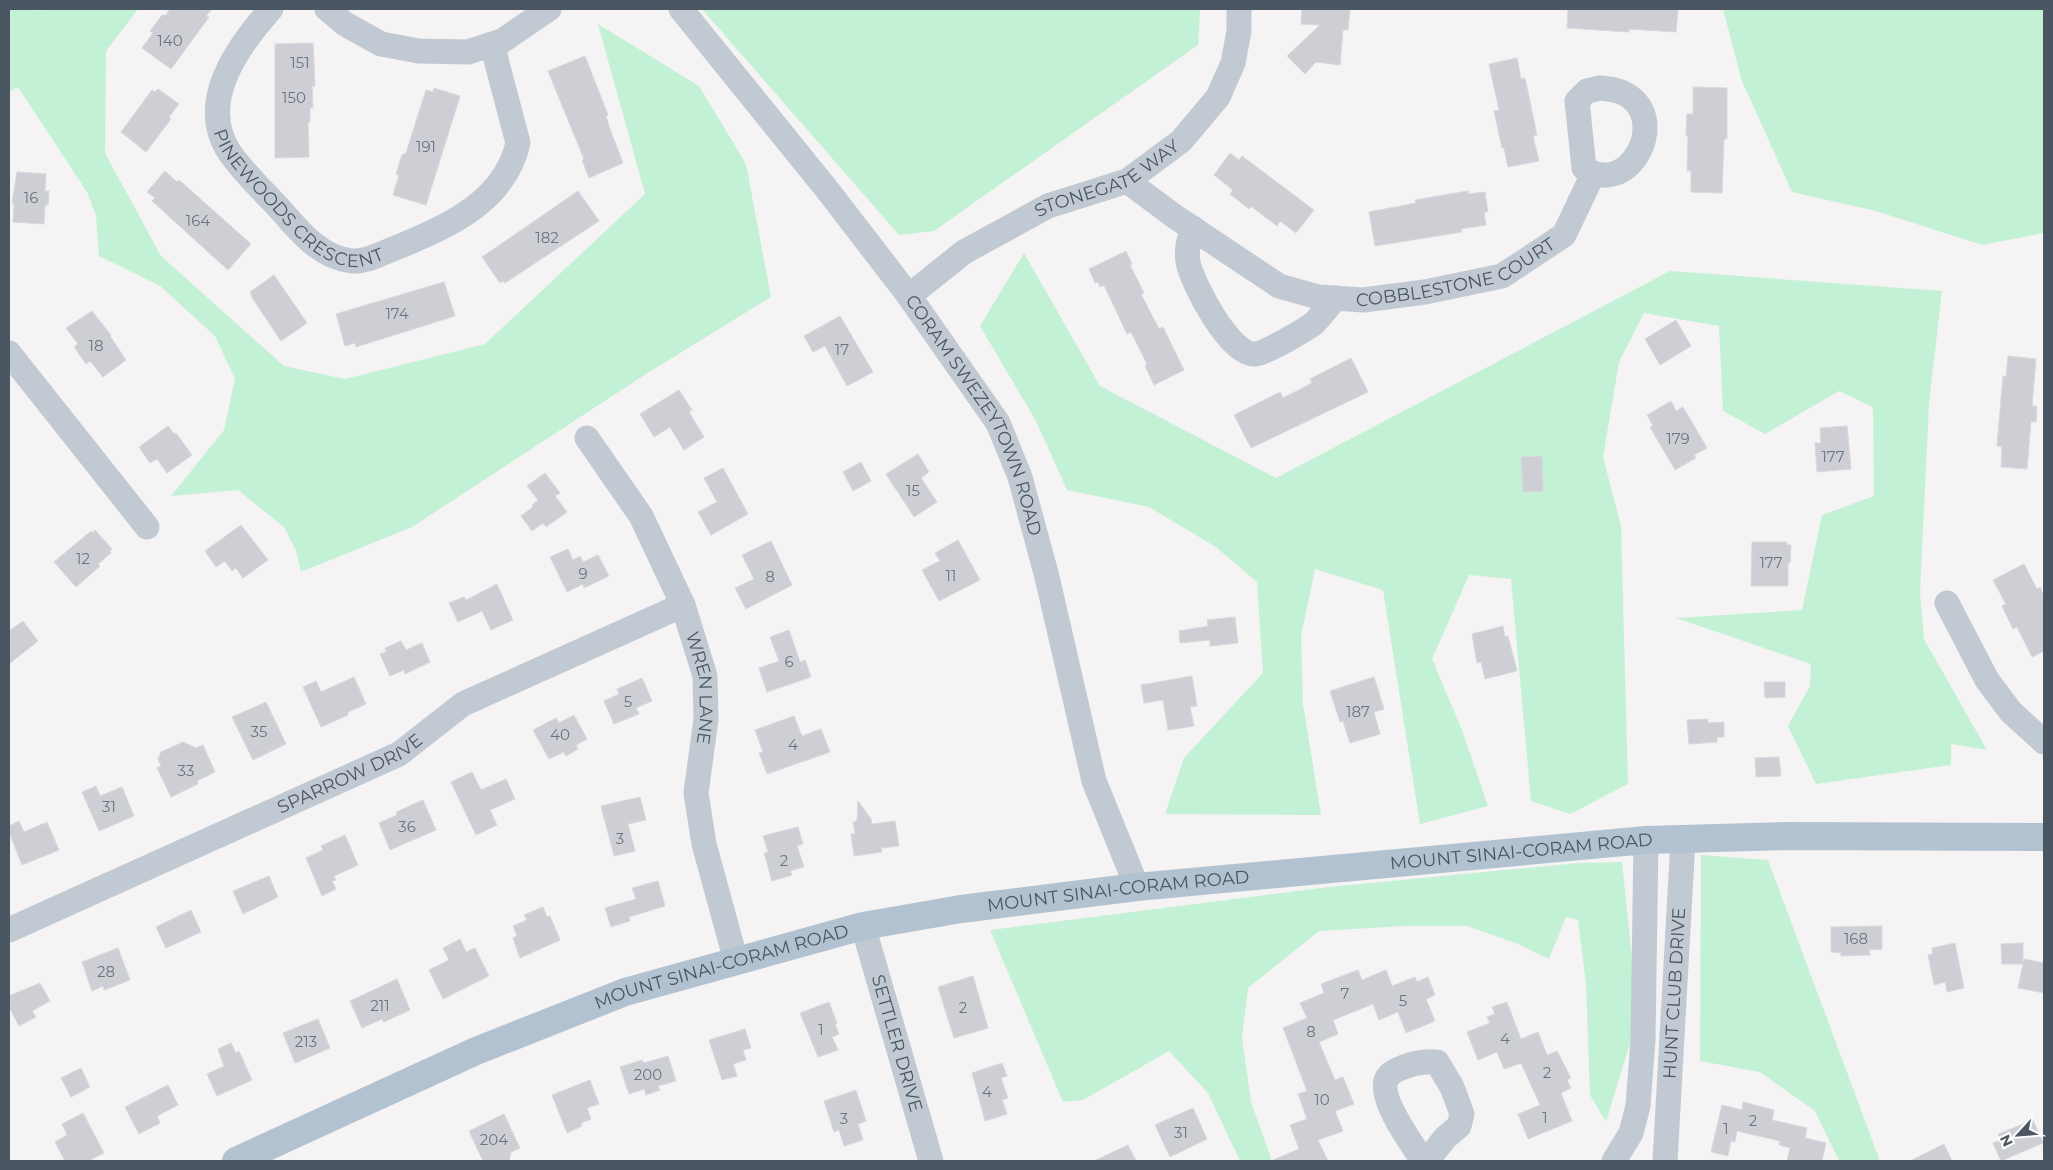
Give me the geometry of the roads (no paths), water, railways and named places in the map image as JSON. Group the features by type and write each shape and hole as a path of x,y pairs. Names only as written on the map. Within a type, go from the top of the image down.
{"main road":[{"name":"MOUNT SINAI-CORAM ROAD","path":"236,1161 476,1051 625,992 863,926 961,909 1136,887 1646,840 1786,836 2044,837"}],"street":[{"name":"PINEWOODS CRESCENT","path":"271,9 231,61 220,86 216,112 221,136 230,153 298,229 320,249 351,261 364,261 432,233 478,206 504,178 515,158 518,142 492,44"},
{"path":"327,9 345,24 381,44 419,51 468,52 502,41 549,9"},
{"name":"CORAM SWEZEYTOWN ROAD","path":"681,9 829,192 909,296 998,423 1020,477 1047,577 1094,781 1136,887"},
{"name":"STONEGATE WAY","path":"909,296 964,252 1048,206 1127,181 1181,141 1218,97 1233,63 1239,31 1239,9"},
{"name":"COBBLESTONE COURT","path":"1127,181 1279,286 1318,297 1363,300 1407,294 1502,276 1564,235 1593,174"},
{"name":"COBBLESTONE COURT","path":"1193,228 1186,248 1188,264 1196,285 1233,343 1244,352 1255,354 1269,349 1313,324 1336,298"},
{"path":"9,353 147,527"},
{"name":"WREN LANE","path":"587,438 641,516 683,605 705,676 706,719 696,793 704,844 736,961"},
{"path":"1947,603 1987,680 2011,712 2044,742"},
{"name":"SPARROW DRIVE","path":"9,930 399,754 463,704 683,605"},
{"name":"HUNT CLUB DRIVE","path":"1614,1161 1628,1140 1638,1106 1643,1040 1646,840"},
{"name":"HUNT CLUB DRIVE","path":"1628,1140 1666,1155 1683,840"},
{"name":"SETTLER DRIVE","path":"863,926 931,1161"}]}
